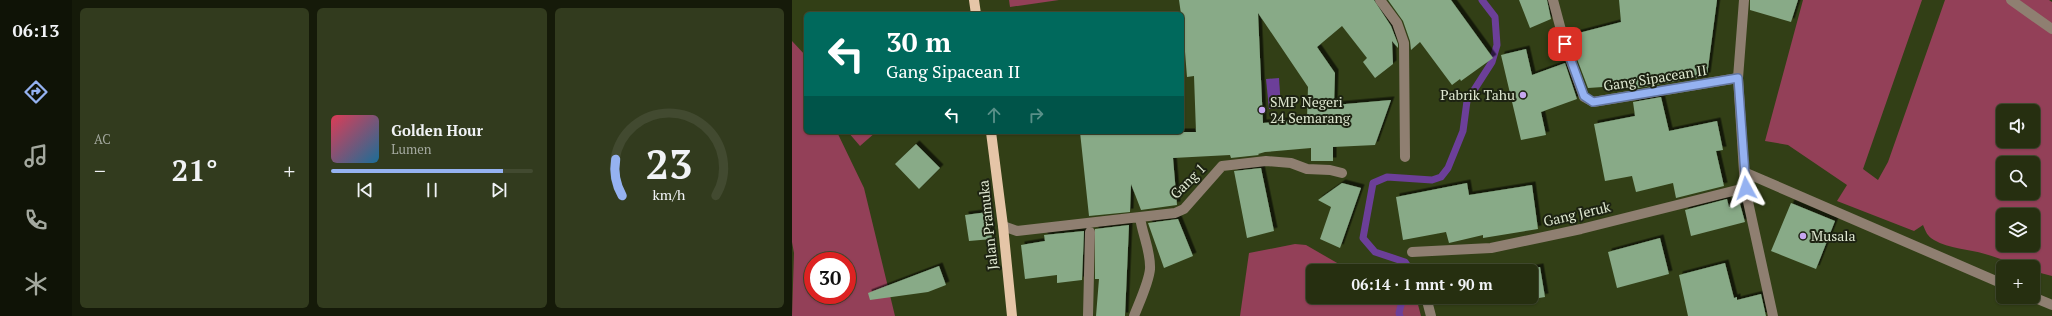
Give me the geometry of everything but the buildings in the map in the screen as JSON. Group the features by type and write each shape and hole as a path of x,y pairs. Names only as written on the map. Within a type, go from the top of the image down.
{"main road":[{"path":"974,0 976,12"},
{"name":"Jalan Pramuka","path":"991,134 1003,226 1012,316"}],"street":[{"path":"1380,0 1397,23 1404,43 1405,157"},
{"name":"Gang Sipacean II","path":"1553,0 1565,44 1581,89 1584,96 1590,101 1593,102 1738,78"},
{"path":"1744,0 1738,78 1744,172 1773,316"},
{"path":"2011,0 2052,29"},
{"name":"Gang 1","path":"1003,226 1017,231 1175,212 1184,209 1222,166 1266,161 1291,163 1307,169 1330,170 1342,173"},
{"path":"1744,172 1996,281"},
{"name":"Gang Jeruk","path":"1412,252 1491,248 1581,229 1746,188"},
{"path":"1134,316 1150,270 1148,252 1142,234 1140,217"},
{"path":"1088,316 1090,232"},
{"path":"2040,300 2052,305"},
{"path":"1428,304 1431,316"}],"shaded area":[{"path":"1009,0 1059,0 1010,7"},
{"path":"1803,0 1922,0 1863,169 1878,180 1888,162 1945,0 2049,0 2052,2 2052,276 2040,273 2040,260 2003,260 1979,252 1946,245 1930,237 1923,225 1914,231 1837,201 1847,185 1788,145 1765,141"},
{"path":"792,41 804,54 804,134 838,134 864,188 895,316 792,316 794,253 792,242"},
{"path":"1279,78 1281,108 1269,109 1266,79"},
{"path":"850,134 874,134 860,146"},
{"path":"1295,244 1306,245 1339,264 1306,264 1306,304 1418,304 1421,316 1240,316 1249,253"}],"waterway":[{"path":"1406,264 1405,262 1375,252 1363,238 1373,183 1387,177 1432,180 1441,177 1448,168 1463,131 1467,101 1492,62 1497,45 1495,17 1482,0"},
{"path":"1400,316 1399,313 1401,304"}],"place":[{"name":"Pabrik Tahu","path":"1523,95"},
{"name":"SMP Negeri 24 Semarang","path":"1262,110"},
{"name":"Musala","path":"1803,236"}],"route":[{"path":"1565,44 1584,96 1586,99 1593,102 1738,78 1746,188"}]}
